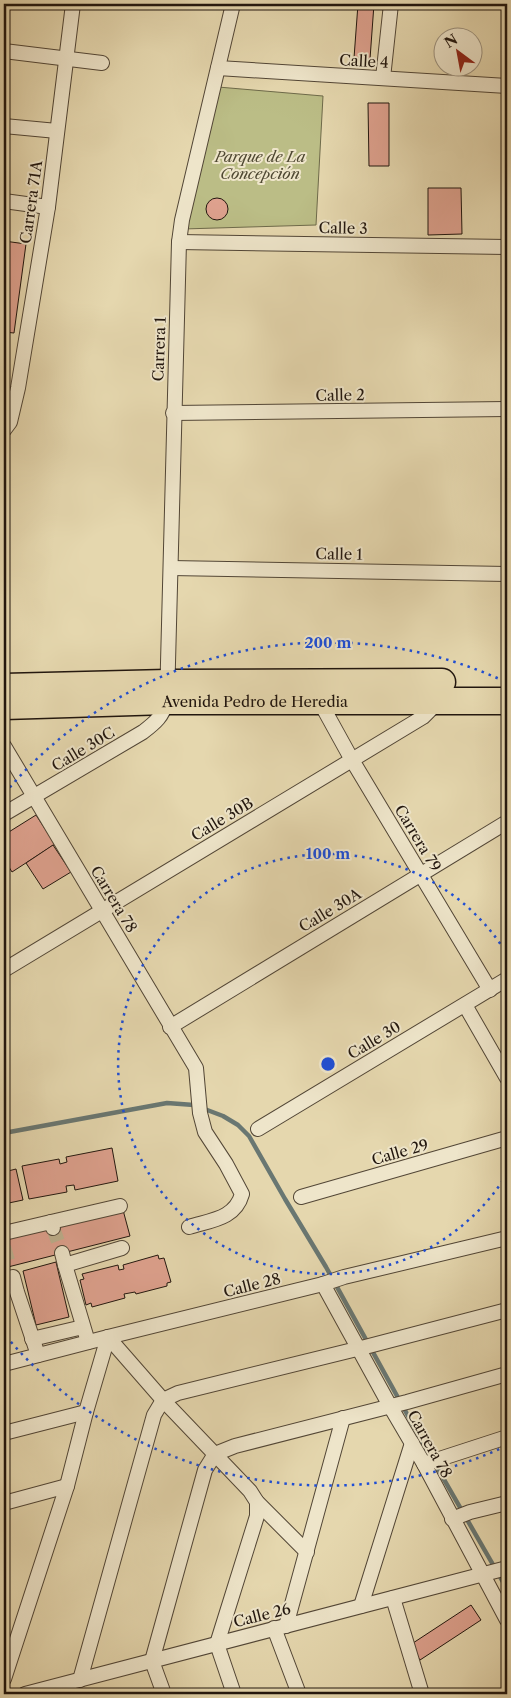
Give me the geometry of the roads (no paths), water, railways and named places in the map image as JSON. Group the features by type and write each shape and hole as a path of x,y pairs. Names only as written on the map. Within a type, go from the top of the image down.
{"highway":[{"name":"Avenida Pedro de Heredia","path":"4,706 167,692 320,702 507,683"},
{"name":"Avenida Pedro de Heredia","path":"4,687 167,692 434,691 507,701"}],"street":[{"name":"Carrera 71A","path":"4,430 10,422 18,388 48,207 73,4"},
{"name":"Carrera 1","path":"167,692 179,242 182,220 233,4"},
{"path":"383,78 391,4"},
{"path":"4,51 102,63"},
{"name":"Calle 4","path":"218,68 507,86"},
{"path":"4,126 57,131"},
{"path":"4,201 48,207"},
{"name":"Calle 3","path":"179,242 507,247"},
{"name":"Calle 2","path":"173,414 507,409"},
{"name":"Calle 1","path":"171,568 507,574"},
{"name":"Calle 30B","path":"4,970 423,717 432,707 434,691"},
{"name":"Calle 30C","path":"4,814 155,723 163,713 167,692"},
{"name":"Carrera 79","path":"320,702 352,760 490,990"},
{"name":"Carrera 78","path":"4,746 197,1072 199,1109 205,1132 226,1164 242,1194 239,1204 231,1213 189,1227"},
{"name":"Calle 30A","path":"170,1027 507,822"},
{"name":"Calle 30","path":"258,1129 507,979"},
{"path":"465,1005 507,1078"},
{"name":"Calle 29","path":"301,1197 507,1138"},
{"path":"4,1233 52,1225 120,1206"},
{"name":"Calle 28","path":"4,1364 344,1277 507,1238"},
{"path":"88,1342 64,1259 122,1248"},
{"path":"9,1275 38,1355"},
{"name":"Carrera 78","path":"325,1283 368,1347 398,1404 412,1443 431,1462 460,1516 496,1571 507,1620"},
{"path":"80,1680 154,1415 163,1400 178,1393 368,1347 507,1310"},
{"path":"32,1339 83,1327"},
{"path":"108,1337 163,1400 306,1552"},
{"path":"4,1679 66,1486 108,1337"},
{"path":"164,1694 152,1661 205,1470 215,1454 235,1446 507,1374"},
{"path":"4,1434 86,1412"},
{"path":"299,1694 280,1627 306,1552 343,1418"},
{"path":"431,1462 507,1437"},
{"path":"361,1606 412,1443"},
{"path":"4,1503 66,1486"},
{"path":"234,1694 217,1644 256,1516 257,1502"},
{"path":"460,1516 507,1503"},
{"name":"Calle 26","path":"25,1694 60,1690 80,1680 496,1571"},
{"path":"393,1598 422,1694"}],"waterway":[{"path":"4,1133 167,1103 194,1105 223,1116 238,1125 249,1136 326,1267 423,1443 507,1589"}],"tunnel":[{"path":"53,1228 62,1253"},
{"path":"4,1247 10,1267"}],"park label":[{"name":"Parque de La Concepción","path":"260,164"}]}
